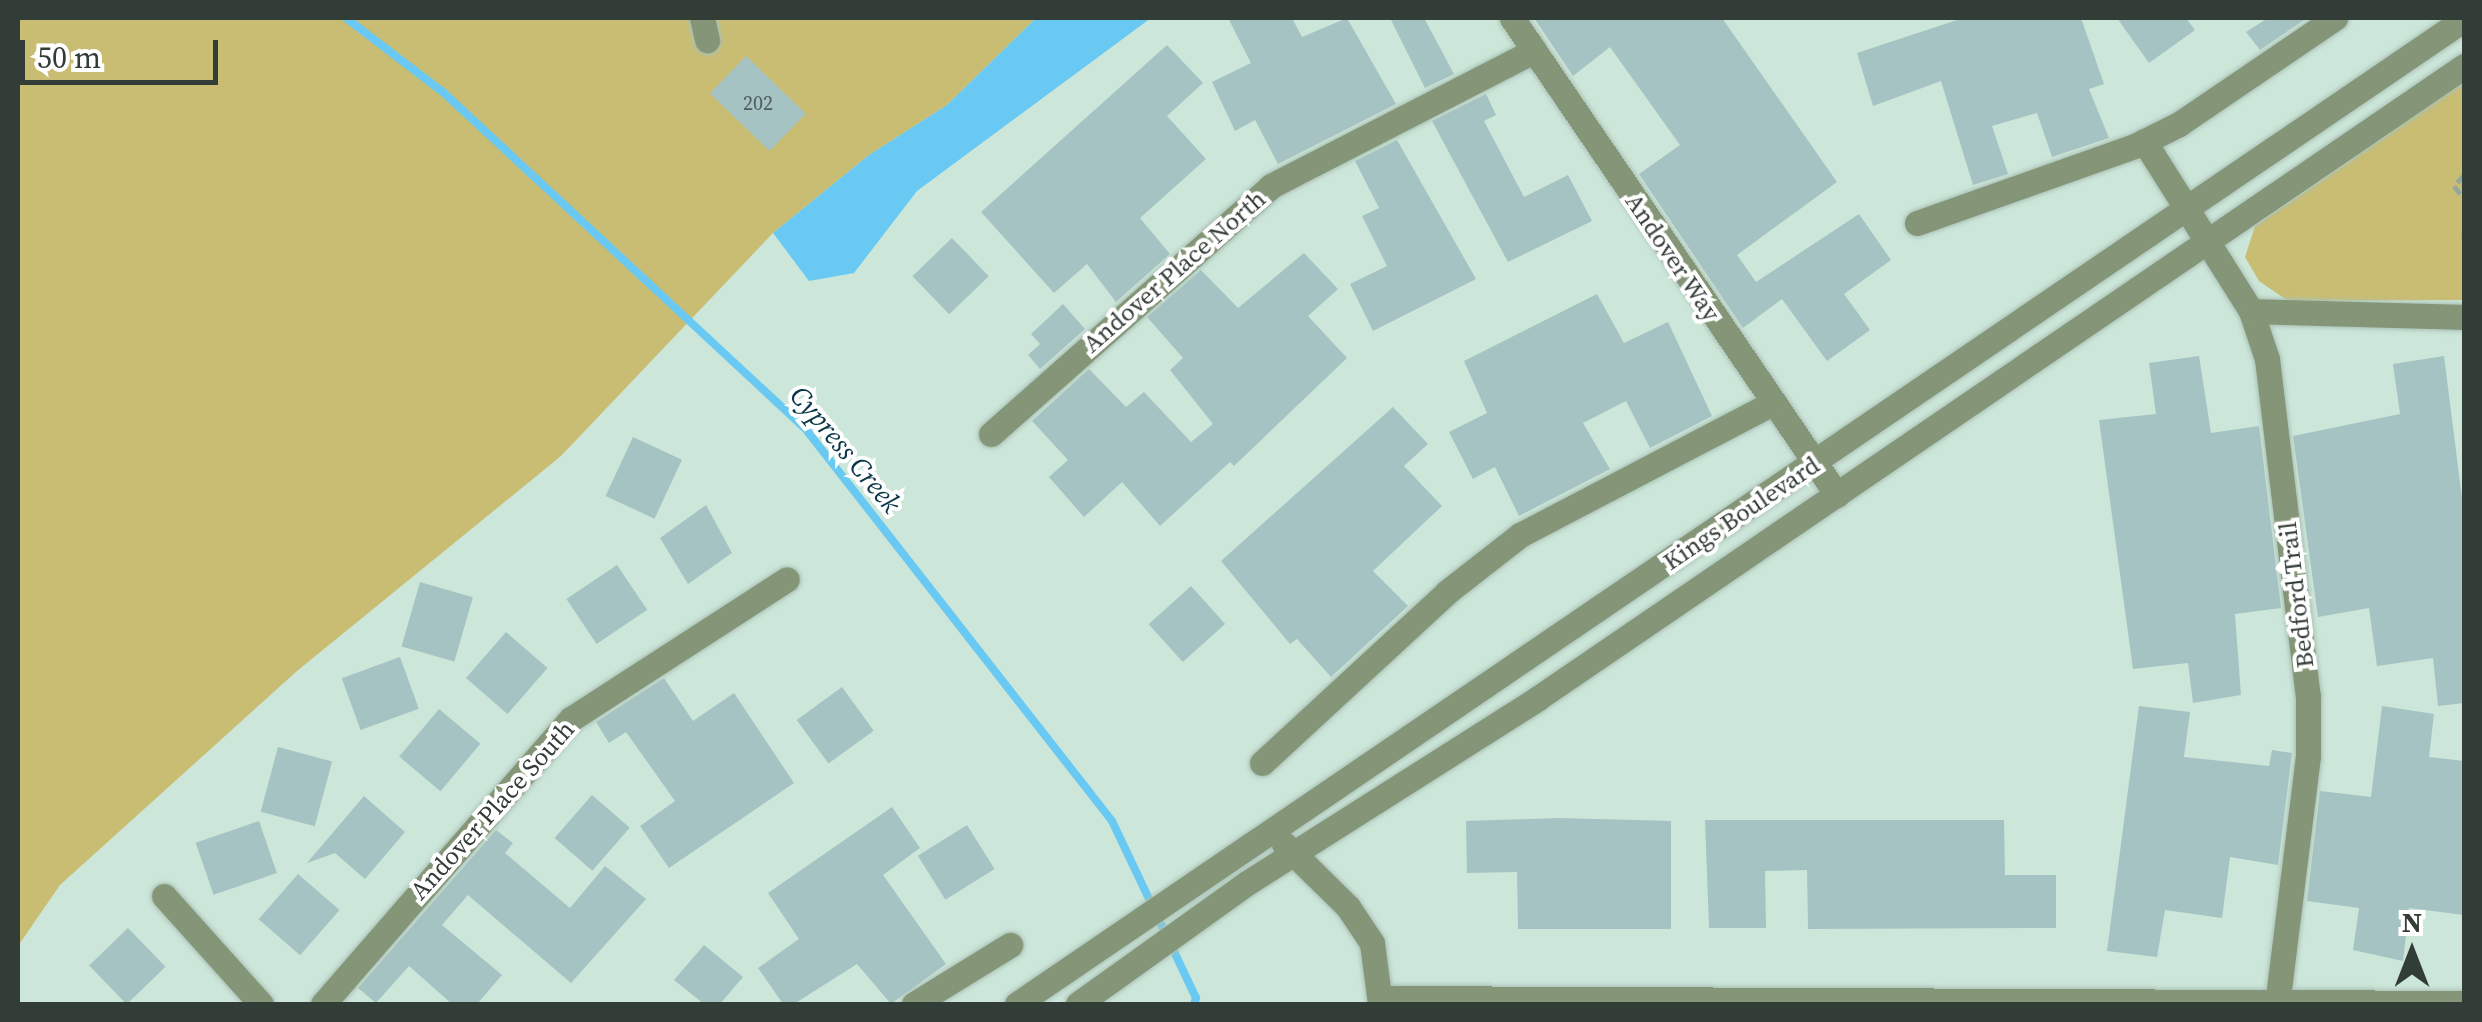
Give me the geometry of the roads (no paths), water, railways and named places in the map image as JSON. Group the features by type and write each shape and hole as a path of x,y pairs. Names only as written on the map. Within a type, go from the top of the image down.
{"street":[{"name":"Andover Way","path":"1512,18 1771,404 1837,494"},
{"path":"1916,223 2144,141 2335,18"},
{"name":"Kings Boulevard","path":"1017,1004 2464,19"},
{"name":"Andover Place North","path":"991,434 1271,186 1534,51"},
{"name":"Kings Boulevard","path":"1078,1004 1248,883 1837,494 2464,66"},
{"name":"Bedford Trail","path":"2144,141 2183,209 2251,311 2267,359 2308,696 2308,756 2277,1004"},
{"path":"2251,311 2464,316"},
{"path":"1262,762 1447,592 1520,536 1771,404"},
{"name":"Andover Place South","path":"323,1004 571,720 788,579"},
{"path":"1271,832 1348,906 1372,942 1380,1001 2464,1003"},
{"path":"164,896 261,1004"},
{"path":"914,1004 1010,945"}],"water":[{"path":"1036,18 1151,18 917,191 854,273 809,281 773,233 869,155 947,105"}],"waterway":[{"name":"Cypress Creek","path":"346,18 444,93 804,427 1112,821 1196,998 1194,1004"}]}
